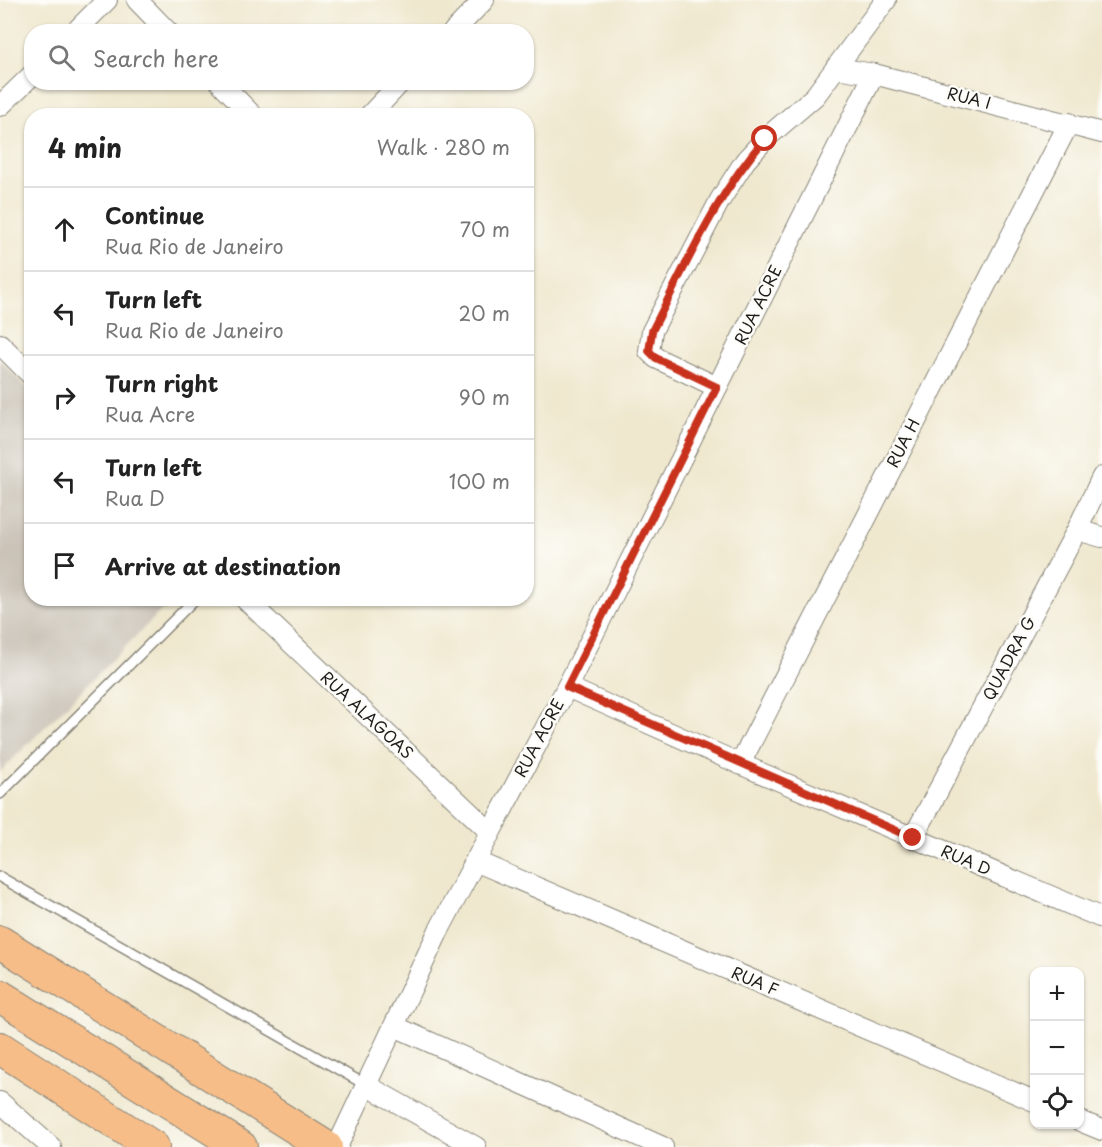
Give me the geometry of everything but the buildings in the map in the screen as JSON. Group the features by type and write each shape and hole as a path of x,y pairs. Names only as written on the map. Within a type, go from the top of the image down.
{"highway":[{"path":"0,942 326,1147"},
{"path":"0,996 241,1147"},
{"path":"0,1048 153,1147"}],"street":[{"path":"83,24 107,0"},
{"path":"137,0 160,24"},
{"path":"461,24 484,0"},
{"path":"717,387 656,358 649,351 652,331 720,200 745,161 765,139 815,96 886,0"},
{"name":"RUA I","path":"836,69 874,74 1102,133"},
{"name":"RUA ACRE","path":"337,1147 438,932 489,831 567,687 874,74"},
{"path":"0,106 24,83"},
{"path":"228,90 245,108"},
{"path":"377,108 393,90"},
{"name":"RUA H","path":"740,764 1069,123"},
{"path":"0,344 24,368"},
{"name":"QUADRA G","path":"913,838 1077,530 1102,477"},
{"path":"1077,530 1102,537"},
{"name":"RUA ALAGOAS","path":"252,606 489,831"},
{"name":"RUA D","path":"567,687 740,764 1102,918"},
{"name":"RUA F","path":"475,861 1030,1099"},
{"path":"394,1026 663,1147"},
{"path":"366,1085 476,1147"},
{"path":"0,1102 51,1147"},
{"path":"1084,1123 1102,1130"}],"lane":[{"path":"0,794 188,606"},
{"path":"0,877 366,1085"}],"shaded area":[{"path":"0,360 24,385 24,606 166,606 0,772"}],"route":[{"path":"765,139 745,161 720,200 652,331 649,351 656,358 717,387 567,687 913,838"}]}
